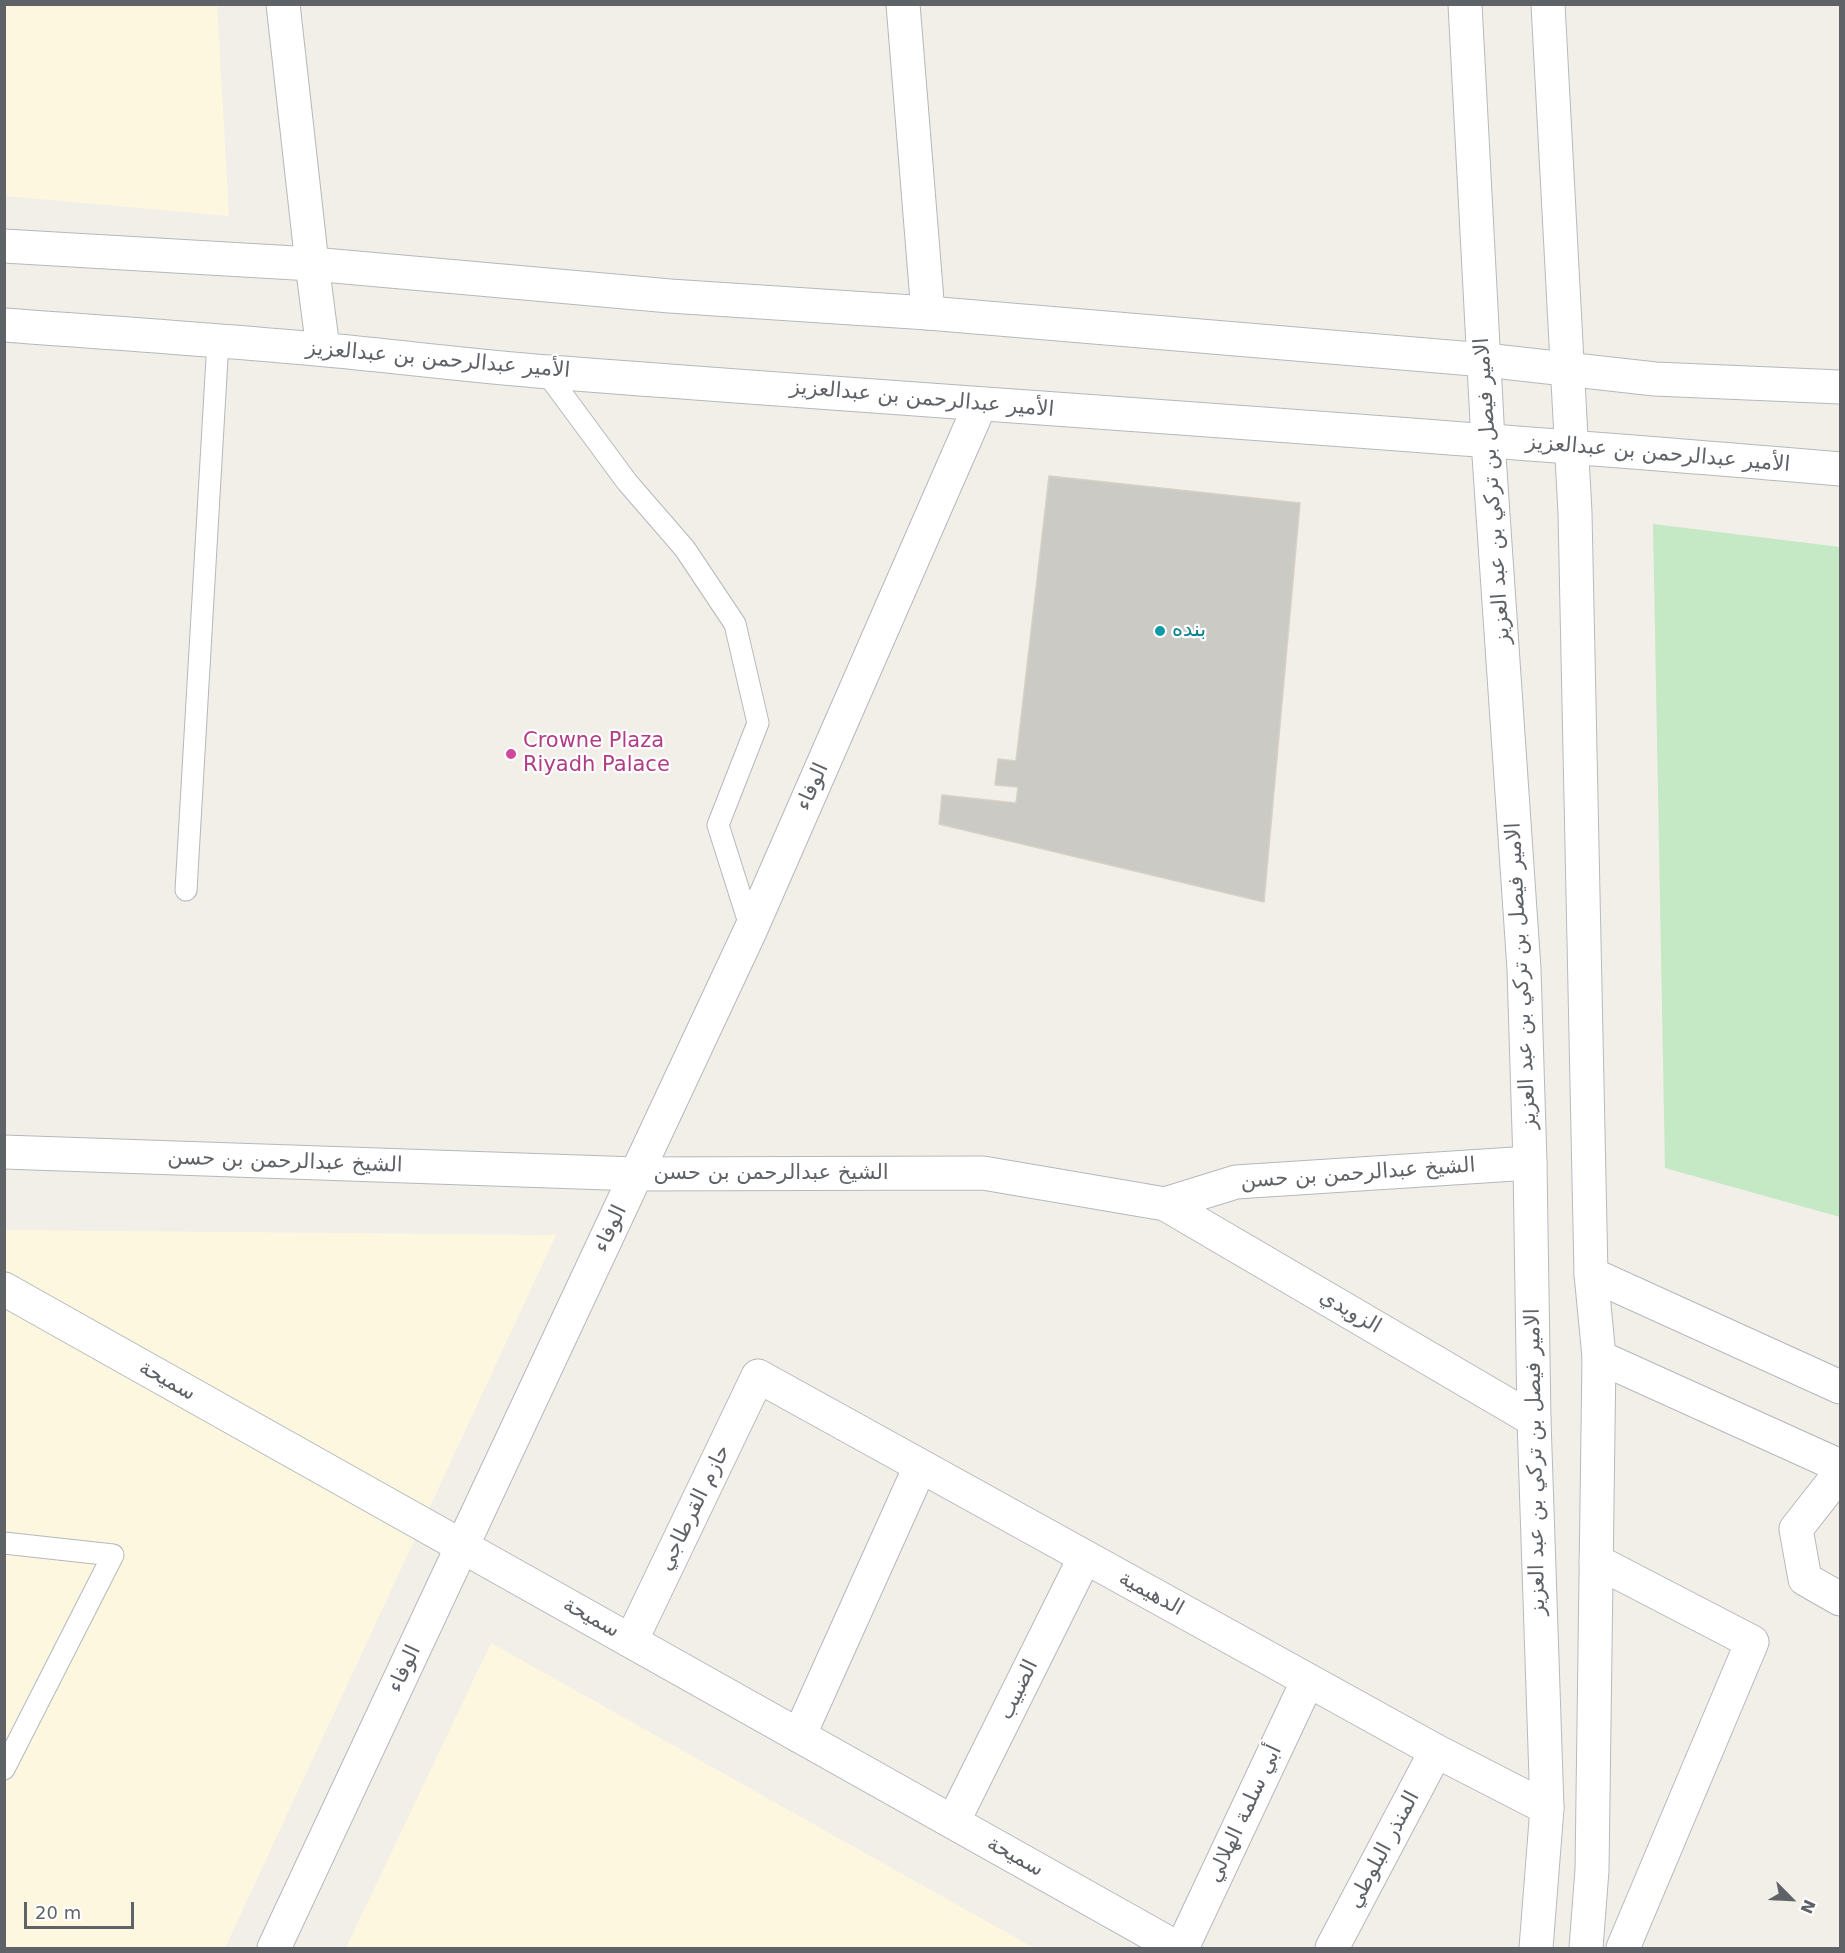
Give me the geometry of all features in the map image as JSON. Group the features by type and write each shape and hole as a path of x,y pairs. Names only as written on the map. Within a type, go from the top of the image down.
{"street":[{"path":"283,4 323,349"},
{"path":"903,4 928,314"},
{"name":"الامير فيصل بن تركي بن عبد العزيز","path":"1465,4 1488,441 1524,969 1534,1420 1547,1808 1536,1948"},
{"path":"1548,4 1572,446 1591,1274 1599,1357 1592,1870 1586,1948"},
{"path":"4,246 312,264 670,296 928,314 1485,360 1655,379 1840,387"},
{"name":"الأمير عبدالرحمن بن عبدالعزيز","path":"4,325 323,349 545,371 980,405 1572,446 1840,469"},
{"name":"الوفاء","path":"274,1948 751,928 980,405"},
{"name":"الشيخ عبدالرحمن بن حسن","path":"4,1152 636,1174 983,1173 1166,1204 1236,1182 1530,1162"},
{"name":"الزويدي","path":"1166,1204 1534,1420"},
{"path":"1591,1274 1840,1387"},
{"name":"سميحة","path":"4,1289 1180,1948"},
{"path":"1599,1357 1840,1466"},
{"name":"الدهيمية","path":"758,1376 1436,1751 1547,1808"},
{"name":"حازم القرطاجي","path":"631,1641 758,1376"},
{"path":"799,1736 920,1467"},
{"path":"1840,1473 1796,1530 1805,1579 1840,1599"},
{"name":"الضبيب","path":"953,1822 1085,1557"},
{"path":"1596,1561 1752,1642 1623,1948"},
{"name":"أبي سلمة الهلالي","path":"1180,1948 1308,1680"},
{"name":"المنذر البلوطي","path":"1332,1948 1436,1751"}],"lane":[{"path":"186,890 218,341"},
{"path":"545,371 627,482 685,549 735,624 758,723 718,825 751,928"},
{"path":"4,1543 113,1555 4,1769"}],"shaded area":[{"path":"4,5 217,5 229,216 5,196"},
{"path":"5,1230 556,1235 225,1948 5,1948"},
{"path":"491,1643 1034,1948 346,1948"}],"green space":[{"path":"1653,524 1840,547 1840,1217 1665,1168"}],"building":[{"name":"بنده","path":"1049,476 1300,503 1264,902 939,824 942,795 1016,803 1018,787 995,785 998,759 1016,761"}],"place":[{"name":"بنده","path":"1160,631"},
{"name":"Crowne Plaza Riyadh Palace","path":"511,754"}]}
